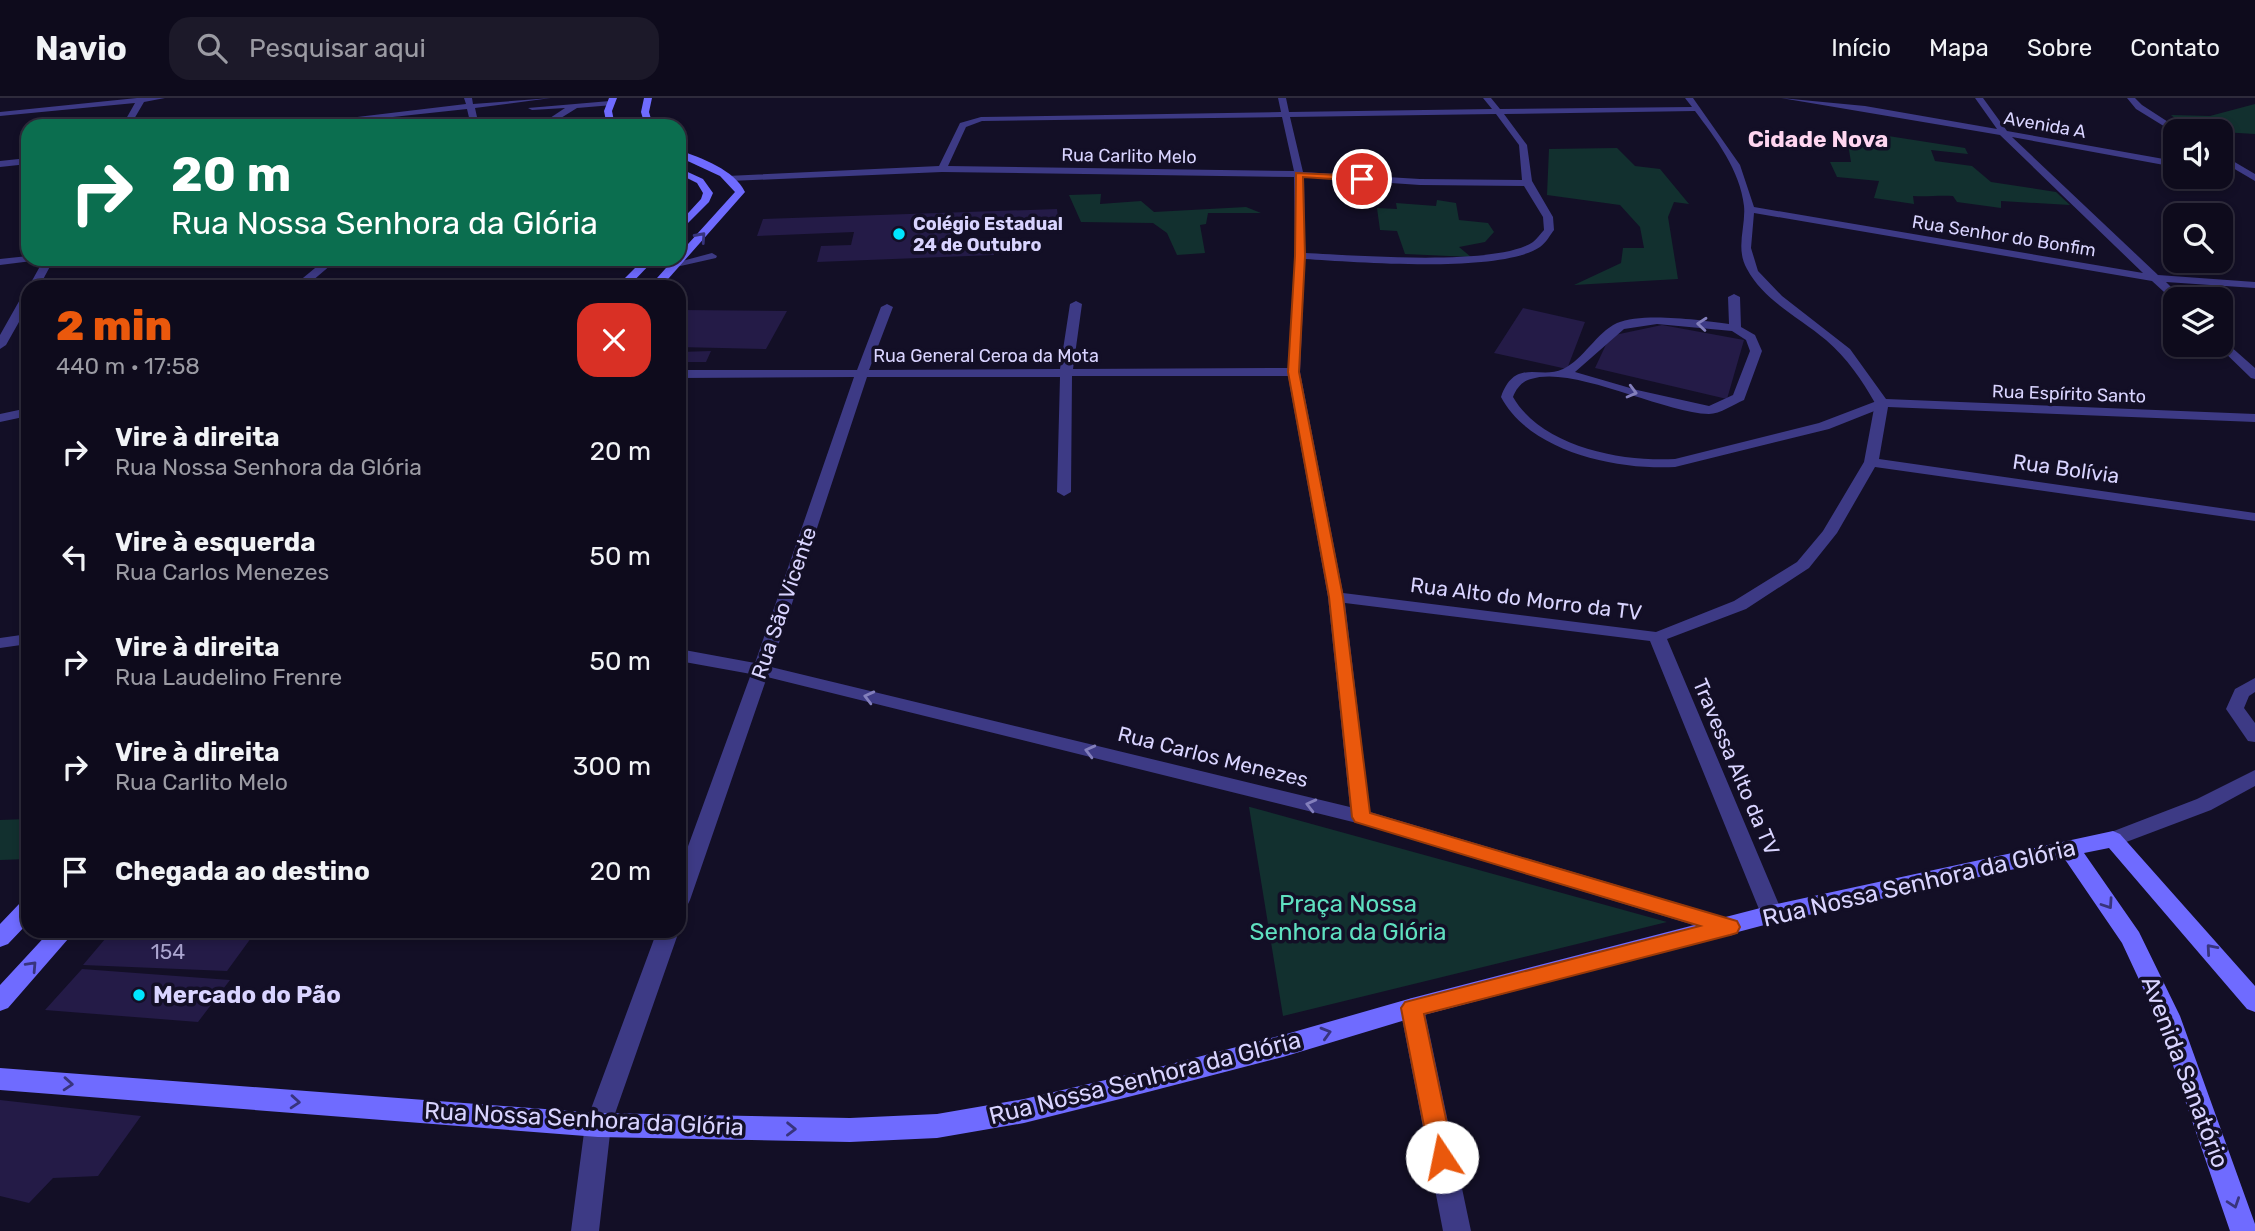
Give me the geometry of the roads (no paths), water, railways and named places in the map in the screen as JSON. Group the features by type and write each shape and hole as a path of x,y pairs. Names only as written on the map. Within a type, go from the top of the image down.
{"street":[{"path":"0,114 161,98"},
{"path":"363,119 547,98"},
{"path":"647,119 645,112 648,98"},
{"path":"1282,98 1299,174 1300,256 1294,372 1336,597 1361,817"},
{"path":"1300,256 1472,261 1519,252 1545,237 1549,229 1548,218 1528,183 1522,142 1487,98"},
{"name":"Avenida A","path":"1785,98 1865,108 2163,162"},
{"path":"1979,98 1993,114 2004,134 2164,287"},
{"path":"2132,98 2139,107 2163,122"},
{"path":"130,119 142,99"},
{"path":"400,119 470,106 576,105 612,100 608,111 610,119"},
{"path":"942,169 963,125 981,119 1286,116 1694,104 1739,171 1749,209 1745,235 1748,262 1754,274 1773,294 1832,338 1861,367 1882,403 1824,426 1675,463 1635,464 1567,446 1545,437 1519,417 1507,397 1511,386 1528,375 1566,373 1634,393 1710,410 1739,397 1756,351 1751,338 1735,328 1657,321 1620,326 1566,373"},
{"path":"553,119 576,105"},
{"path":"0,156 21,154"},
{"path":"686,156 730,178 740,192 686,254"},
{"path":"0,164 21,162"},
{"path":"2233,165 2255,179"},
{"name":"Rua Carlito Melo","path":"730,178 942,169 1299,174 1420,182 1528,183"},
{"path":"686,174 700,181 708,193 706,200 686,221"},
{"path":"2233,175 2255,179"},
{"name":"Rua Senhor do Bonfim","path":"1749,209 2155,278 2255,285"},
{"path":"686,262 712,256"},
{"path":"0,262 21,260"},
{"path":"307,280 324,266"},
{"path":"629,280 643,266"},
{"path":"661,280 675,266"},
{"path":"1734,297 1735,328"},
{"path":"1064,492 1066,373 1076,304"},
{"name":"Rua São Vicente","path":"686,880 761,670 861,374 887,307"},
{"path":"0,345 21,308"},
{"path":"2233,354 2255,375"},
{"name":"Rua General Ceroa da Mota","path":"686,374 1294,372"},
{"name":"Rua Espírito Santo","path":"1882,403 2255,418"},
{"name":"Rua Alto do Morro da TV","path":"1336,597 1657,637 1740,605 1803,565 1829,533 1871,462 1882,403"},
{"path":"0,418 21,414"},
{"name":"Rua Bolívia","path":"1871,462 2255,517"},
{"name":"Travessa Alto da TV","path":"1657,637 1772,914"},
{"path":"0,643 21,640"},
{"name":"Rua Carlos Menezes","path":"686,657 761,670 1361,817 1730,927"},
{"path":"2255,684 2241,693 2235,709 2255,736"},
{"name":"Rua Nossa Senhora da Glória","path":"0,1079 598,1125 850,1130 937,1126 1024,1111 1144,1082 1283,1046 1412,1008 1772,914 2113,839 2181,814 2240,787 2255,777"},
{"path":"2113,839 2255,1002"},
{"name":"Avenida Sanatório","path":"2069,848 2131,938 2168,1016 2244,1231"},
{"path":"0,938 21,916"},
{"path":"0,1001 58,938"},
{"path":"585,1231 598,1125 665,938"},
{"path":"1412,1008 1457,1231"}],"place":[{"name":"Colégio Estadual 24 de Outubro","path":"899,234"},
{"name":"Mercado do Pão","path":"139,995"}],"district":[{"name":"Cidade Nova","path":"1818,139"}],"park label":[{"name":"Praça Nossa Senhora da Glória","path":"1348,918"}]}
